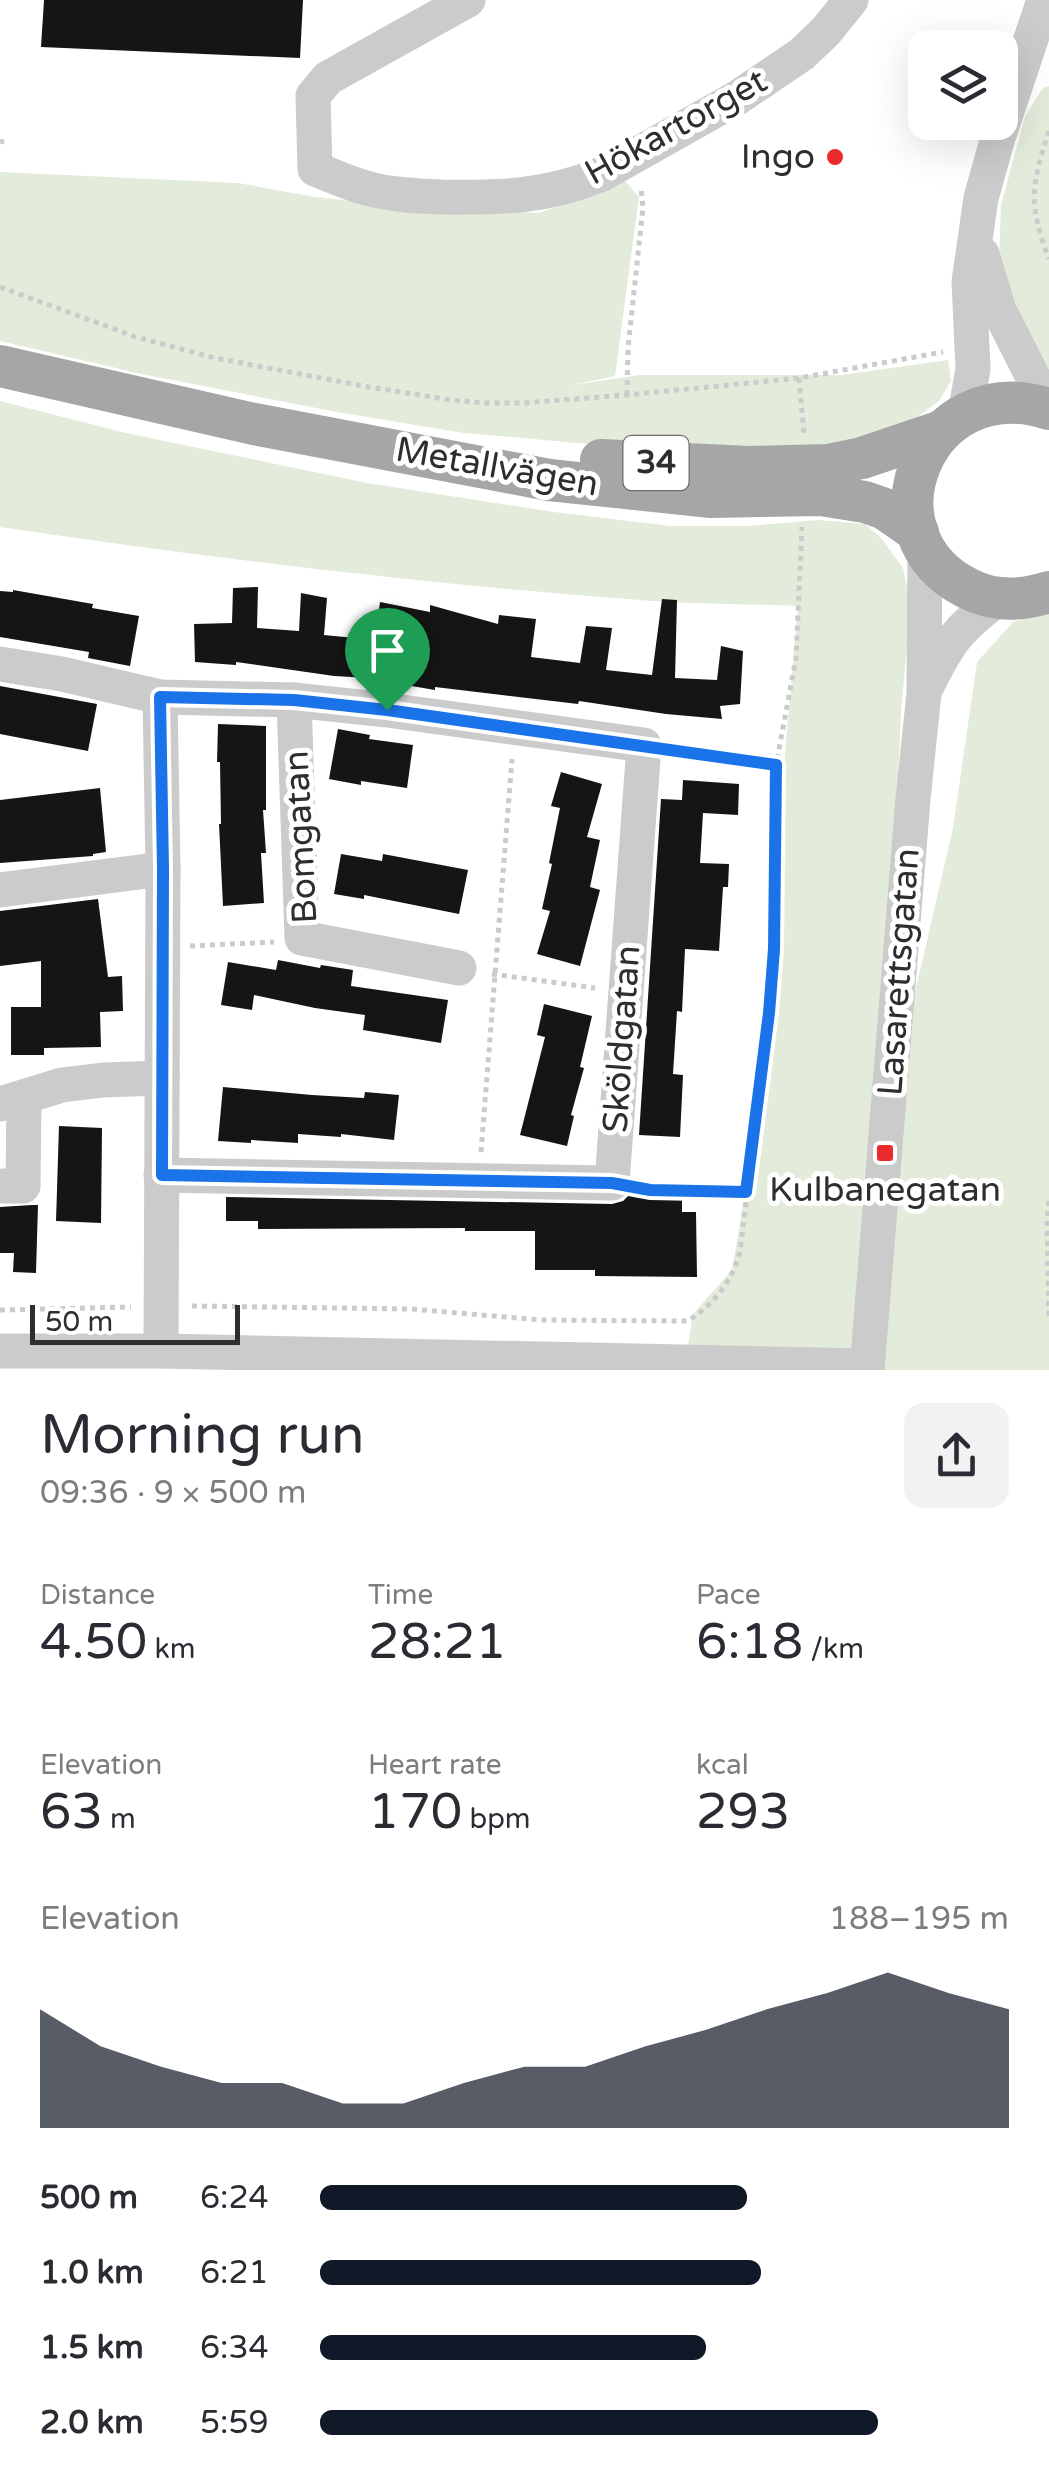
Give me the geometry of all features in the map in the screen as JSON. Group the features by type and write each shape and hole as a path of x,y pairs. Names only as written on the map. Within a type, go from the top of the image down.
{"main road":[{"name":"Metallvägen","path":"0,366 141,400 549,480 711,497 848,498 885,509 922,540"},
{"name":"34","path":"953,422 981,406 1015,402 1049,409"},
{"name":"Metallvägen","path":"366,444 551,458 787,467 862,458 953,422"},
{"path":"922,540 913,496 916,478 930,445 953,422"},
{"name":"34","path":"922,540 948,576 980,594 1031,598 1049,592"}],"street":[{"name":"Hökartorget","path":"468,0 328,78 313,96 315,169 365,188 402,195 516,197 578,184 737,98 802,54 850,0"},
{"path":"953,422 972,384 970,282 981,198 1034,71 1044,0"},
{"path":"978,233 999,310 1049,409"},
{"name":"Lasarettsgatan","path":"867,1368 912,799 924,693 922,540"},
{"name":"Lasarettsgatan","path":"924,693 944,650 972,618 998,598"},
{"path":"0,664 160,697 294,700 644,745"},
{"path":"160,697 160,1351"},
{"name":"Bomgatan","path":"294,700 302,938 459,968"},
{"name":"Sköldgatan","path":"162,1175 612,1183 644,745"},
{"path":"0,890 163,869"},
{"path":"0,1186 23,1186 12,1100 76,1083 162,1078"},
{"path":"0,1351 160,1351 647,1366 867,1368"}],"path":[{"path":"1049,130 1033,189 1038,228 1049,259"},
{"path":"627,395 643,207 634,157"},
{"path":"0,287 136,337 215,358 486,403 627,395 799,378 952,351"},
{"path":"799,378 804,435"},
{"path":"0,1310 161,1306 411,1310 541,1320 688,1320 707,1308 734,1273 740,1251 765,1046 773,965 776,765 796,658 803,514"},
{"path":"479,1182 514,726"},
{"path":"644,745 776,765"},
{"path":"162,946 262,944 302,938"},
{"path":"459,968 625,992"},
{"path":"612,1183 650,1190 746,1192"},
{"path":"1049,1201 1049,1319"}],"green space":[{"path":"1049,86 1049,372 1035,356 999,260 1001,205 1025,116 1043,88"},
{"path":"0,172 238,183 315,197 407,207 539,213 625,181 639,197 615,376 572,385 639,375 841,375 948,360 951,381 939,401 886,435 819,453 612,446 464,433 146,375 0,341"},
{"path":"0,401 126,433 367,483 554,512 671,526 748,526 818,520 865,524 882,539 903,568 911,604 897,803 892,1092 953,828 977,662 1014,621 1049,612 1049,1370 865,1370 688,1346 693,1314 732,1270 748,1176 798,606 653,601 407,579 0,527"}],"building":[{"path":"44,0 303,0 300,58 41,47"},
{"path":"258,587 257,628 299,631 301,593 327,598 324,635 375,640 380,602 430,612 430,605 498,624 499,615 536,619 531,657 580,663 586,626 612,628 606,670 652,675 662,599 677,600 675,678 717,680 721,646 743,651 740,704 720,706 722,719 579,701 578,704 435,690 388,679 334,676 236,662 195,662 194,624 232,623 233,588"},
{"path":"13,590 139,616 130,666 88,658 89,652 0,637 0,591"},
{"path":"0,686 97,704 88,751 0,734"},
{"path":"218,724 266,726 266,853 261,853 264,903 223,906"},
{"path":"338,729 370,735 369,739 413,745 407,788 329,779"},
{"path":"561,772 602,784 587,837 600,840 590,887 600,890 580,966 537,954 550,911 542,909 560,808 551,806"},
{"path":"683,780 739,784 738,815 703,813 700,863 729,864 728,887 723,887 719,951 685,949 682,1012 677,1011 673,1074 683,1075 680,1137 639,1135 661,799 682,800"},
{"path":"100,788 106,852 0,863 0,800"},
{"path":"341,854 382,861 383,854 468,870 459,914 364,895 364,899 334,894"},
{"path":"98,899 108,977 122,976 123,1011 100,1012 101,1047 44,1048 44,1055 11,1055 11,1007 41,1007 41,961 0,966 0,911"},
{"path":"278,960 353,970 351,986 448,1000 441,1043 363,1030 365,1015 254,995 252,1010 221,1005 228,962 276,970"},
{"path":"544,1004 592,1016 567,1146 520,1135 545,1037 537,1035"},
{"path":"223,1087 364,1098 365,1092 399,1095 394,1140 298,1134 298,1143 218,1141"},
{"path":"59,1126 102,1128 101,1223 56,1221"},
{"path":"682,1193 682,1212 696,1212 697,1277 595,1276 595,1270 535,1270 535,1231 258,1229 258,1221 226,1221 226,1197 612,1204 630,1194"},
{"path":"38,1205 36,1273 13,1272 14,1253 0,1253 0,1207"}],"place":[{"name":"Ingo","path":"835,157"},
{"name":"Kulbanegatan","path":"885,1153"}],"route":[{"path":"160,697 294,700 387,710 776,765 774,949 746,1192 650,1190 612,1183 162,1175 160,697"}]}
